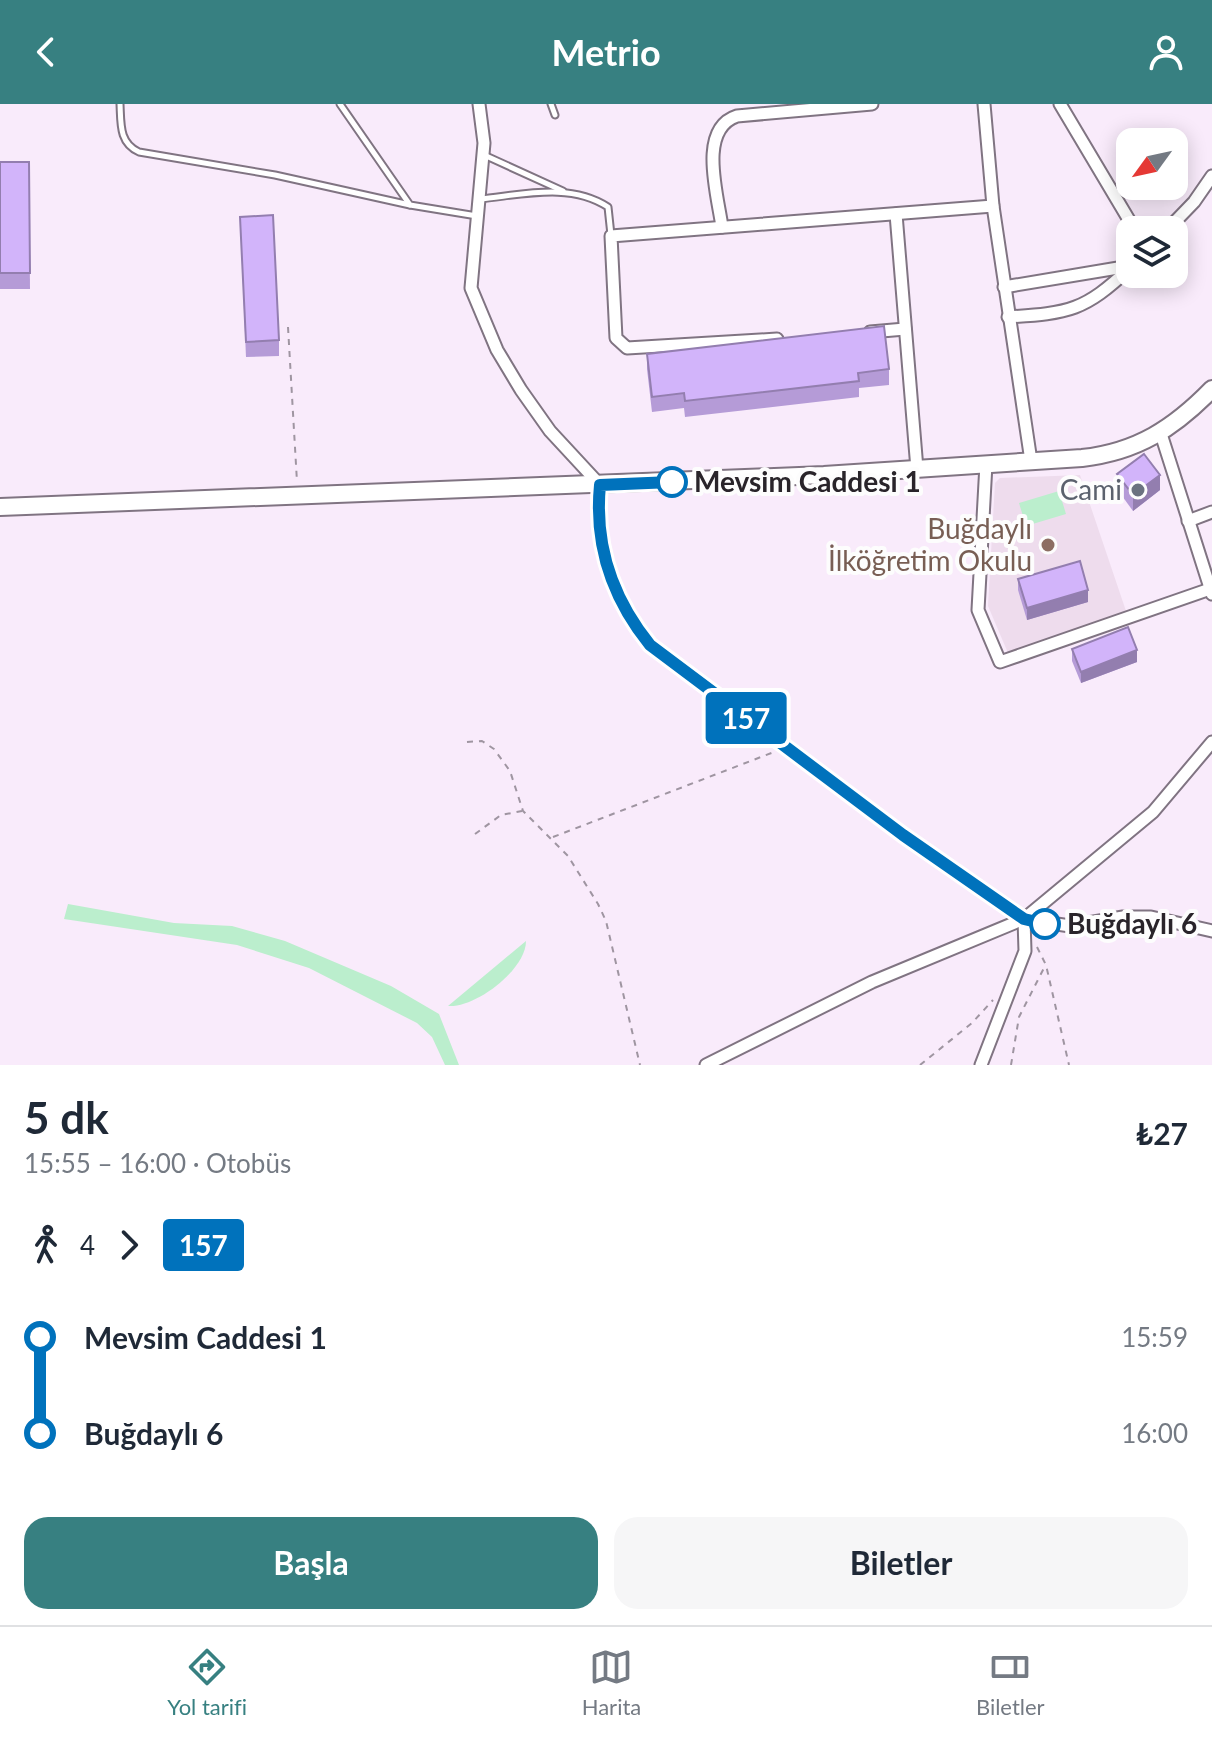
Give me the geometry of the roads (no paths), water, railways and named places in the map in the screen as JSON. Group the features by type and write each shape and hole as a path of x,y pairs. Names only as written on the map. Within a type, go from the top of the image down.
{"street":[{"path":"479,104 483,155 471,288 487,330 535,411 600,485 598,517 606,564 617,593 650,645 903,835 1024,919 1070,926 1123,917 1151,917 1212,931"},
{"path":"722,227 713,142 716,131 737,116 787,108 872,104"},
{"path":"984,104 993,206 1031,461"},
{"path":"1060,104 1127,216"},
{"path":"1180,216 1212,176"},
{"path":"798,338 627,348 616,338 611,236 993,206"},
{"path":"896,214 917,469"},
{"path":"1004,287 1116,269"},
{"path":"1008,317 1077,308 1099,297 1116,281"},
{"path":"859,332 905,329"},
{"path":"0,507 600,485 917,469 1115,453 1161,434 1212,389"},
{"path":"986,464 978,610 1000,662 1211,592 1161,434"},
{"path":"1188,521 1212,512"},
{"path":"706,1065 872,982 1024,919 1153,812 1212,742"},
{"path":"981,1065 1025,951 1024,919"}],"lane":[{"path":"120,104 121,133 128,147 139,152 275,175 410,205 477,216"},
{"path":"340,104 410,205"},
{"path":"551,104 555,115"},
{"path":"483,155 564,191 593,197 608,207 611,236"},
{"path":"479,199 564,191"}],"place":[{"name":"Mevsim Caddesi 1","path":"672,482"},
{"name":"Cami","path":"1138,490"},
{"name":"Buğdaylı İlköğretim Okulu","path":"1048,545"},
{"name":"Buğdaylı 6","path":"1045,924"}]}
